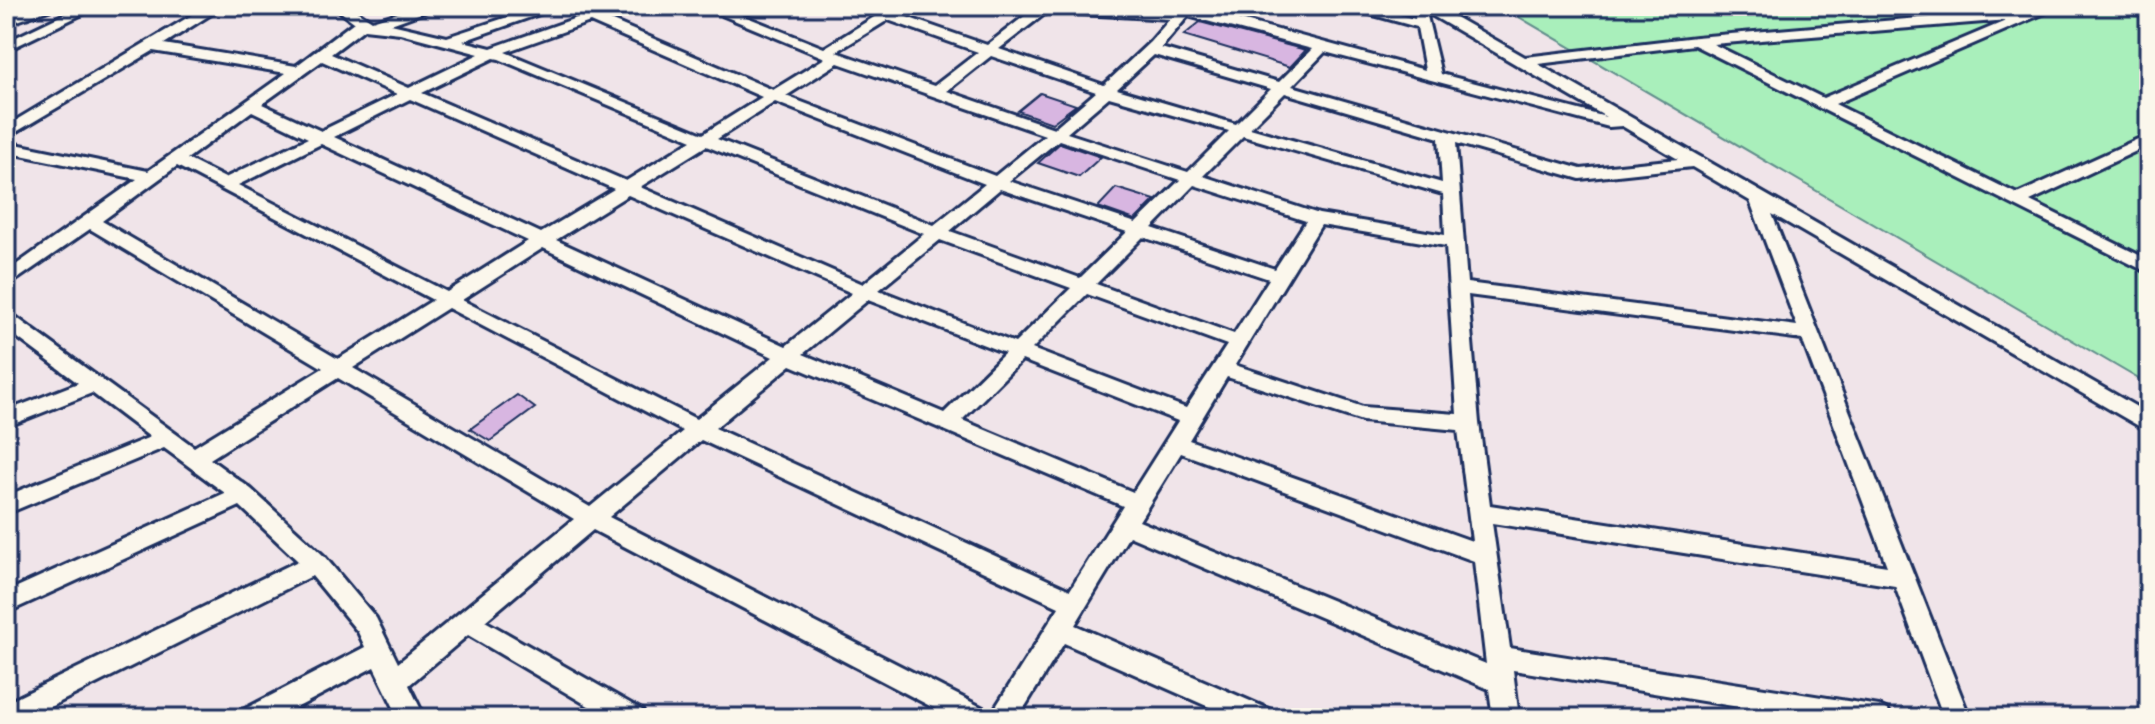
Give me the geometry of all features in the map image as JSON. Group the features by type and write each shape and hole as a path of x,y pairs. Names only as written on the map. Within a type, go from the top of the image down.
{"street":[{"path":"6,21 53,6"},
{"path":"6,47 92,6"},
{"path":"6,133 217,6"},
{"path":"340,6 368,24 493,52 938,233 1237,342"},
{"path":"6,281 368,24 434,6"},
{"path":"449,41 555,6"},
{"path":"225,185 493,52 623,6"},
{"path":"707,6 831,55 1056,134 1316,219 1455,242"},
{"path":"191,460 773,96 901,6"},
{"path":"1024,6 1182,11 1640,131"},
{"path":"1348,6 1424,25"},
{"path":"1423,6 1434,77"},
{"path":"1423,6 2149,424"},
{"path":"1823,104 2054,6"},
{"path":"2117,6 2149,12"},
{"path":"936,92 1044,7"},
{"path":"396,680 1056,134 1150,49 1182,11"},
{"path":"1520,62 1696,41 2036,14"},
{"path":"887,15 1106,91 1451,191"},
{"path":"591,17 773,96 998,183 1278,276"},
{"path":"1696,41 2149,267"},
{"path":"151,46 299,71"},
{"path":"947,423 1322,47"},
{"path":"1150,49 1580,174 1694,162"},
{"path":"321,55 866,292 1193,419"},
{"path":"251,105 789,356 947,423 1133,514 1500,670 1879,718"},
{"path":"1447,135 1468,423 1506,718"},
{"path":"2017,201 2149,139"},
{"path":"6,147 151,177"},
{"path":"175,159 699,430 1077,604"},
{"path":"1758,199 1957,718"},
{"path":"1003,718 1178,444 1237,342 1316,219"},
{"path":"90,221 592,519 978,718"},
{"path":"1458,288 1810,334"},
{"path":"6,319 191,460 243,495 316,563 367,625 412,718"},
{"path":"1222,368 1362,414 1468,423"},
{"path":"6,419 93,385"},
{"path":"6,505 165,439"},
{"path":"1178,444 1485,555"},
{"path":"6,603 243,495"},
{"path":"1479,512 1903,578"},
{"path":"6,716 316,563"},
{"path":"466,622 633,718"},
{"path":"1060,630 1262,718"},
{"path":"252,718 381,651"}],"green space":[{"path":"1500,6 2149,6 2149,385"}],"building":[{"path":"1200,22 1306,50 1290,67 1184,35"},
{"path":"1040,93 1076,105 1052,123 1018,111"},
{"path":"1060,143 1101,157 1079,177 1038,163"},
{"path":"1116,188 1155,200 1135,220 1098,207"},
{"path":"517,395 535,408 490,441 470,429"}]}
